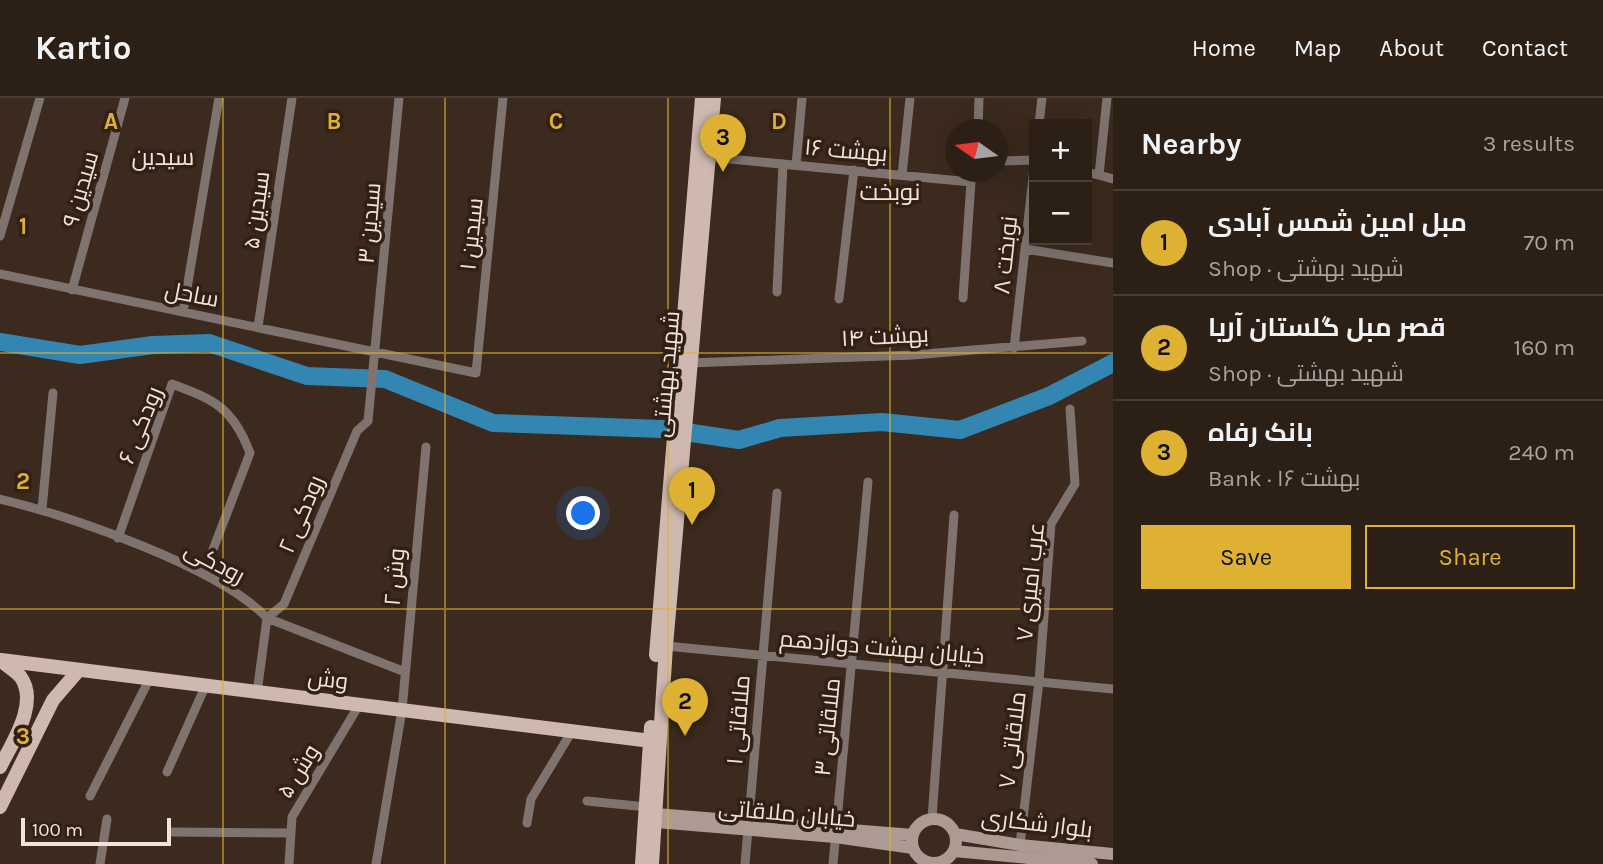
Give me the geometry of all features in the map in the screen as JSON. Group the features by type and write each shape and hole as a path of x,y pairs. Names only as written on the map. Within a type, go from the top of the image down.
{"main road":[{"name":"شهید بهشتی","path":"652,864 651,741 678,362 702,98"},
{"name":"شهید بهشتی","path":"642,864 650,815 666,646 714,98"},
{"name":"وش","path":"0,660 651,741"},
{"path":"0,660 20,676 26,688 26,708 0,767"},
{"path":"1,805 53,700 78,671"},
{"name":"خیابان ملاقاتی","path":"650,815 913,841"},
{"path":"932,818 944,821 956,834 954,851 942,862 926,863 913,841 920,824 932,818"},
{"name":"بلوار شکاری","path":"956,834 1021,856 1113,854"},
{"name":"بلوار شکاری","path":"954,851 1092,864"}],"street":[{"path":"0,236 4,207 40,98"},
{"name":"۹ سیدین","path":"72,290 125,98"},
{"path":"183,312 219,98"},
{"name":"سیدین ۵","path":"258,327 292,98"},
{"name":"سیدین ۳","path":"368,421 400,98"},
{"name":"سیدین ۱","path":"476,373 503,98"},
{"path":"796,165 802,98"},
{"path":"902,175 910,98"},
{"path":"978,119 979,98"},
{"path":"1040,119 1042,98"},
{"path":"1099,175 1107,98"},
{"name":"۱۶ بهشت","path":"708,157 945,179"},
{"path":"1008,161 1029,160"},
{"path":"777,292 783,164"},
{"path":"839,299 854,170"},
{"path":"1092,173 1113,179"},
{"path":"963,298 971,182"},
{"name":"۸ نوبخت","path":"1014,348 1032,182"},
{"path":"1025,249 1113,263"},
{"name":"ساحل","path":"0,274 476,373"},
{"name":"بهشت ۱۴","path":"690,363 1014,348 1082,341"},
{"name":"رودکی ۶","path":"118,538 172,384 205,396 226,410 241,427 250,453 204,573"},
{"path":"42,509 52,393"},
{"name":"۷ عرب امیری","path":"1039,681 1051,524 1075,484 1070,409"},
{"name":"رودکی ۲","path":"267,618 284,604 358,431 368,421"},
{"name":"وش ۲","path":"376,864 402,710 426,447"},
{"name":"ملاقاتی ۳","path":"833,864 868,482"},
{"name":"ملاقاتی ۱","path":"745,864 777,493"},
{"name":"رودکی","path":"0,499 42,509 204,573 256,607 267,618 405,672"},
{"path":"932,818 954,515"},
{"path":"257,693 267,618"},
{"name":"خیابان بهشت دوازدهم","path":"666,646 1113,689"},
{"path":"90,796 149,680"},
{"name":"۷ ملاقاتی","path":"1021,856 1039,681"},
{"path":"167,772 205,687"},
{"name":"وش ۵","path":"289,864 292,817 359,705"},
{"path":"527,823 531,799 572,731"},
{"path":"587,801 650,815"},
{"path":"100,864 107,819"},
{"path":"172,832 291,833"}],"waterway":[{"path":"0,342 80,355 153,345 209,343 307,376 385,379 493,423 662,429"},
{"path":"692,433 739,440 780,428 882,422 960,430 1049,396 1113,363"}],"place":[{"name":"بانک رفاه","path":"723,172"},
{"name":"مبل امین شمس آبادی","path":"692,525"},
{"name":"قصر مبل گلستان آریا","path":"685,736"}],"district":[{"name":"سیدین","path":"163,157"},
{"name":"نوبخت","path":"890,192"}]}
